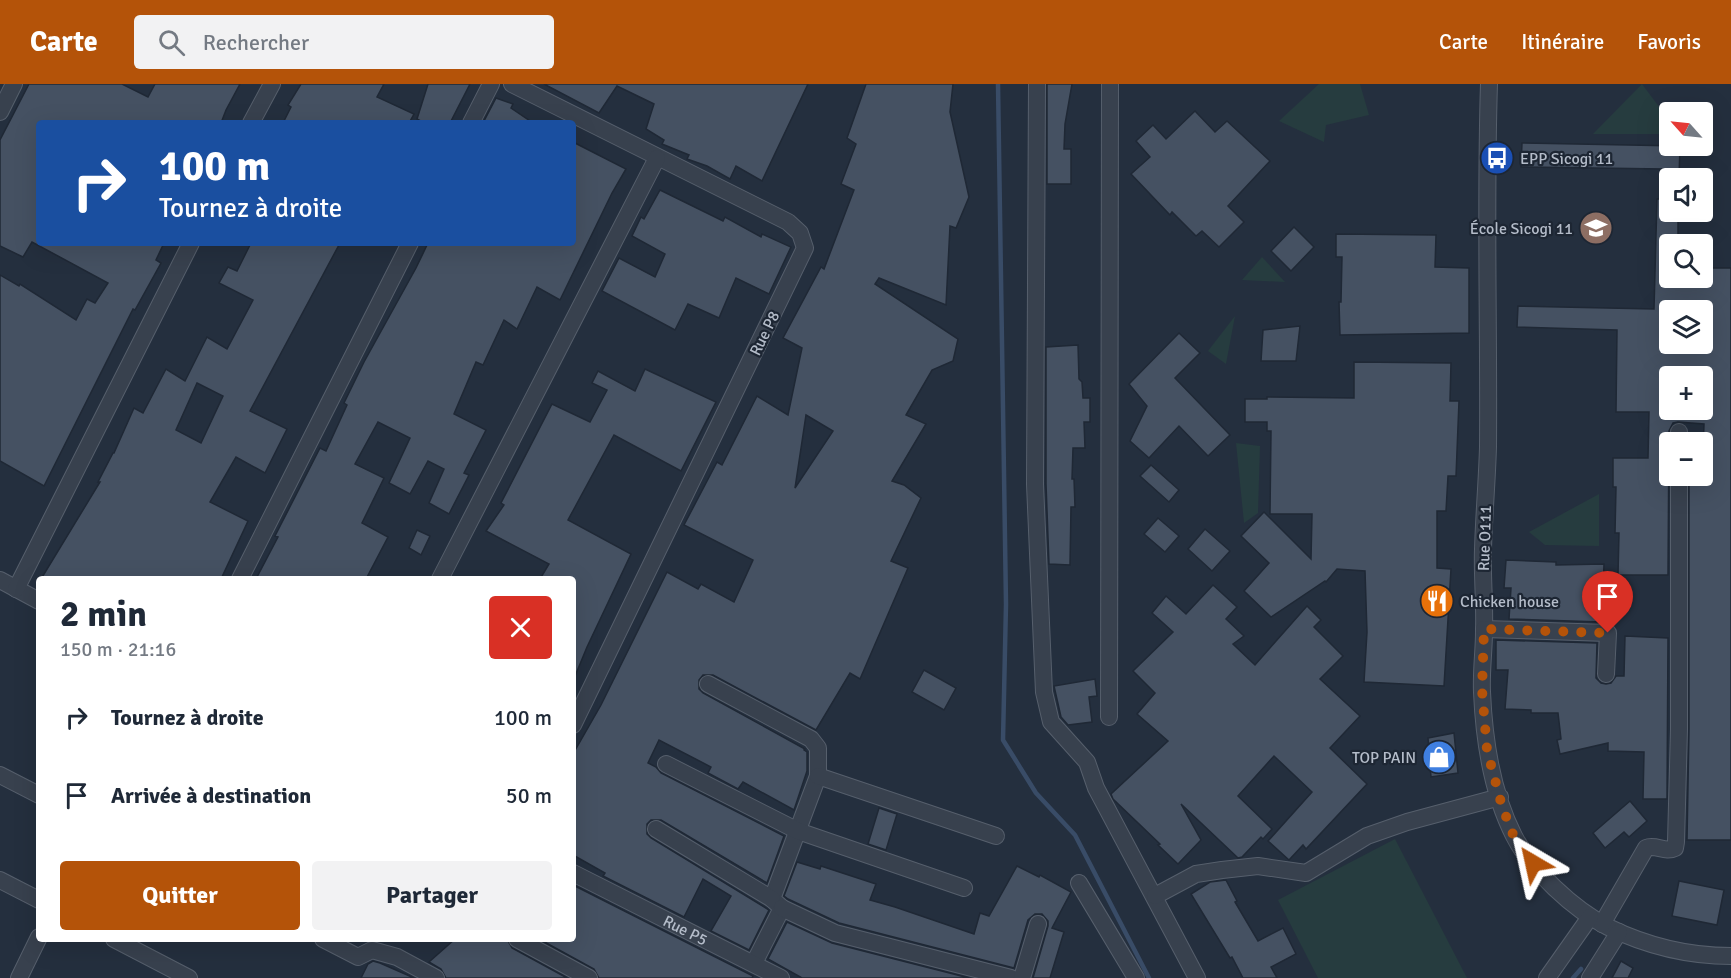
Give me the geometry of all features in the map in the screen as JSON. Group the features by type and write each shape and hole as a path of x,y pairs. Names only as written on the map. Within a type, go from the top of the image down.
{"street":[{"path":"0,112 14,84"},
{"path":"253,120 272,84"},
{"path":"472,120 490,84"},
{"name":"Rue P8","path":"512,84 788,222 800,233 805,248 576,719"},
{"path":"1037,84 1035,484 1044,693 1052,722 1088,762 1096,788 1197,978"},
{"path":"1109,717 1110,84"},
{"name":"Rue O111","path":"1489,84 1488,448 1482,551 1484,629 1482,690 1487,750 1500,797 1514,837 1533,863 1575,907 1619,932 1679,951 1704,956 1731,956"},
{"path":"442,576 657,158"},
{"path":"16,589 189,246"},
{"path":"242,576 408,246"},
{"path":"1547,978 1596,920 1646,848 1651,846 1670,850 1675,848 1679,729 1679,486"},
{"path":"0,580 36,599"},
{"path":"1484,629 1608,633 1606,674"},
{"path":"708,684 811,739 818,748 818,776 789,849 777,903 754,963"},
{"path":"666,764 798,831 964,888"},
{"path":"0,775 36,793"},
{"path":"818,776 996,836"},
{"path":"1155,896 1196,874 1222,870 1258,866 1306,873 1366,836 1407,822 1500,797"},
{"path":"656,829 777,903 835,933 1011,978"},
{"name":"Rue P5","path":"576,874 781,978"},
{"path":"0,880 36,898"},
{"path":"1079,883 1136,978"},
{"path":"1022,978 1038,924"},
{"path":"1590,978 1619,932"},
{"path":"19,978 37,942"},
{"path":"120,942 189,978"},
{"path":"329,942 358,957 372,950 397,957 436,978"},
{"path":"523,942 589,978"}],"green space":[{"path":"1319,84 1360,84 1369,115 1326,125 1324,142 1279,121"},
{"path":"1642,84 1659,107 1659,134 1593,134"},
{"path":"1262,257 1285,282 1242,280"},
{"path":"1235,316 1226,364 1208,351"},
{"path":"1236,443 1260,446 1258,513 1244,523"},
{"path":"1599,494 1599,546 1545,545 1529,532"},
{"path":"1395,839 1467,978 1318,978 1278,900"}],"building":[{"path":"29,84 122,84 148,97 155,84 240,84 222,120 36,120 36,244 32,242 23,257 0,246 0,140"},
{"path":"301,84 384,84 377,97 414,114 411,120 284,120 291,107 288,105"},
{"path":"428,84 470,84 452,120 417,119"},
{"path":"544,84 808,84 762,181 736,166 730,179 707,166 687,159 689,155 662,144 664,140 646,129 654,104 617,86 599,113"},
{"path":"866,84 953,84 950,112 969,197 956,228 950,226 946,305 879,278 875,284 958,339 953,361 932,370 906,415 926,424 892,481 904,485 921,498 891,561 908,568 860,679 850,673 816,730 713,675 703,675 699,680 699,689 703,693 805,749 807,771 794,810 743,782 738,789 708,773 711,767 659,740 648,763 661,773 784,836 767,883 661,820 651,820 647,824 647,834 651,838 769,910 749,950 711,931 731,896 703,879 684,917 603,876 605,873 576,857 576,749 601,705 667,572 698,589 701,584 734,602 753,560 684,525 717,462 722,465 757,396 788,415 802,348 783,338 821,267 824,269 854,190 841,184 856,144 847,138","holes":["806,415 833,431 795,488"]},
{"path":"1047,84 1072,84 1065,124 1064,149 1071,149 1071,184 1047,184"},
{"path":"496,98 513,104 511,108 529,120 485,120"},
{"path":"1195,111 1215,132 1227,121 1270,161 1228,206 1244,222 1219,247 1202,231 1196,236 1172,212 1170,215 1131,174 1150,157 1136,141 1153,125 1166,139"},
{"path":"1522,143 1659,146 1659,156 1680,156 1679,168 1521,167"},
{"path":"576,144 626,169 560,300 537,287 517,329 504,320 483,365 476,362 454,414 486,430 464,473 469,475 449,514 429,503 444,469 428,461 410,494 389,483 410,438 378,422 355,464 384,478 362,523 388,537 368,576 258,576 278,537 275,536 320,448 326,451 347,405 344,403 364,362 427,246 576,246"},
{"path":"660,190 723,221 725,217 761,237 762,234 791,247 769,294 736,278 719,318 688,304 675,330 602,291 619,258 655,277 665,254 632,236 641,217 644,219"},
{"path":"1657,199 1659,199 1659,222 1678,222 1678,234 1659,234 1659,288 1713,288 1713,268 1731,268 1731,840 1687,840 1689,486 1713,486 1713,432 1704,432 1704,424 1678,422 1673,423 1669,432 1659,432 1659,486 1669,486 1668,575 1618,575 1619,533 1615,533 1616,487 1613,487 1613,458 1648,458 1649,412 1616,412 1617,330 1517,327 1518,306 1654,309"},
{"path":"1294,227 1314,247 1291,271 1271,251"},
{"path":"1336,234 1436,235 1435,267 1469,268 1469,333 1340,335 1339,302 1341,302 1342,257 1336,257"},
{"path":"39,246 163,246 156,260 161,263 135,310 133,309 44,486 0,461 0,275 19,286 20,284 76,320 87,299 95,303 108,283"},
{"path":"250,246 338,246 250,411 287,429 265,473 236,457 210,502 248,521 222,576 43,576 100,482 98,482 134,408 143,413 166,369 185,381 207,337 227,349 253,300 219,283 228,267 237,271","holes":["197,383 223,396 201,443 176,430"]},
{"path":"1300,326 1296,361 1261,361 1263,330"},
{"path":"1179,333 1200,353 1175,378 1230,435 1208,456 1179,426 1149,458 1130,441 1147,406 1129,384"},
{"path":"1078,345 1079,379 1082,382 1083,398 1090,398 1090,422 1084,422 1085,448 1073,448 1072,479 1074,479 1075,507 1071,507 1070,565 1049,564 1046,484 1046,347"},
{"path":"1354,362 1451,363 1450,401 1459,401 1456,476 1448,476 1446,511 1437,511 1437,568 1451,569 1444,686 1364,682 1367,632 1365,571 1337,569 1326,582 1271,617 1244,591 1269,563 1241,536 1264,512 1311,559 1312,514 1270,514 1271,431 1267,431 1267,422 1245,422 1245,399 1354,398"},
{"path":"645,369 716,402 681,471 614,435 568,520 631,554 576,674 576,576 542,576 549,564 486,531 504,505 501,503 552,404 590,422 607,390 592,383 598,371 635,391"},
{"path":"1151,465 1179,490 1169,502 1140,476"},
{"path":"1158,518 1179,536 1165,552 1144,534"},
{"path":"1205,529 1230,551 1212,571 1188,549"},
{"path":"417,530 430,536 421,555 409,548"},
{"path":"1506,560 1556,562 1556,565 1604,564 1602,622 1509,619 1511,588 1504,588"},
{"path":"1213,585 1237,607 1226,619 1244,636 1233,644 1255,665 1307,606 1321,620 1314,627 1343,656 1320,679 1360,716 1330,748 1367,784 1306,849 1303,845 1289,860 1268,841 1312,792 1274,756 1238,796 1272,829 1242,857 1238,858 1181,804 1201,840 1178,864 1113,799 1111,794 1168,741 1137,714 1155,693 1133,671 1173,632 1152,613 1166,596 1186,614"},
{"path":"1625,636 1668,638 1667,799 1643,799 1644,752 1608,751 1608,743 1560,754 1557,740 1561,739 1558,713 1531,713 1531,710 1505,709 1508,670 1496,670 1496,640 1597,643 1596,678 1606,684 1611,683 1616,676 1624,676"},
{"path":"924,670 956,688 944,710 912,692"},
{"path":"1095,679 1097,696 1089,697 1092,722 1068,725 1061,717 1054,686"},
{"path":"1454,733 1458,773 1431,777 1428,738"},
{"path":"1630,801 1647,821 1629,837 1624,832 1605,848 1593,833"},
{"path":"879,808 897,814 886,850 868,844"},
{"path":"797,862 820,869 821,866 876,884 870,900 974,934 980,913 989,916 1017,866 1039,877 1040,875 1071,892 1052,928 1064,932 1050,978 1033,978 1048,926 1048,921 1042,914 1035,914 1028,920 1014,968 839,923 788,899 784,896"},
{"path":"1226,880 1237,901 1235,902 1258,941 1283,928 1296,954 1271,967 1277,978 1243,978 1191,894 1210,882"},
{"path":"1679,881 1724,890 1717,925 1672,916"},
{"path":"576,887 753,976 752,978 599,978 594,969 544,942 576,942"},
{"path":"787,922 832,943 969,978 802,978 768,959"},
{"path":"452,942 509,942 512,948 567,978 446,978 441,969 429,962"},
{"path":"373,961 414,978 361,978 368,964"},
{"path":"1621,961 1633,968 1628,978 1612,978"}],"waterway":[{"path":"998,84 1006,604 1003,740 1036,793 1075,835 1149,978"},
{"path":"1573,978 1581,969"}],"place":[{"name":"EPP Sicogi 11","path":"1497,158"},
{"name":"École Sicogi 11","path":"1596,228"},
{"name":"Chicken house","path":"1437,601"},
{"name":"TOP PAIN","path":"1439,757"}],"route":[{"path":"1533,863 1514,837 1502,806 1487,750 1482,690 1484,629 1608,633"}]}
